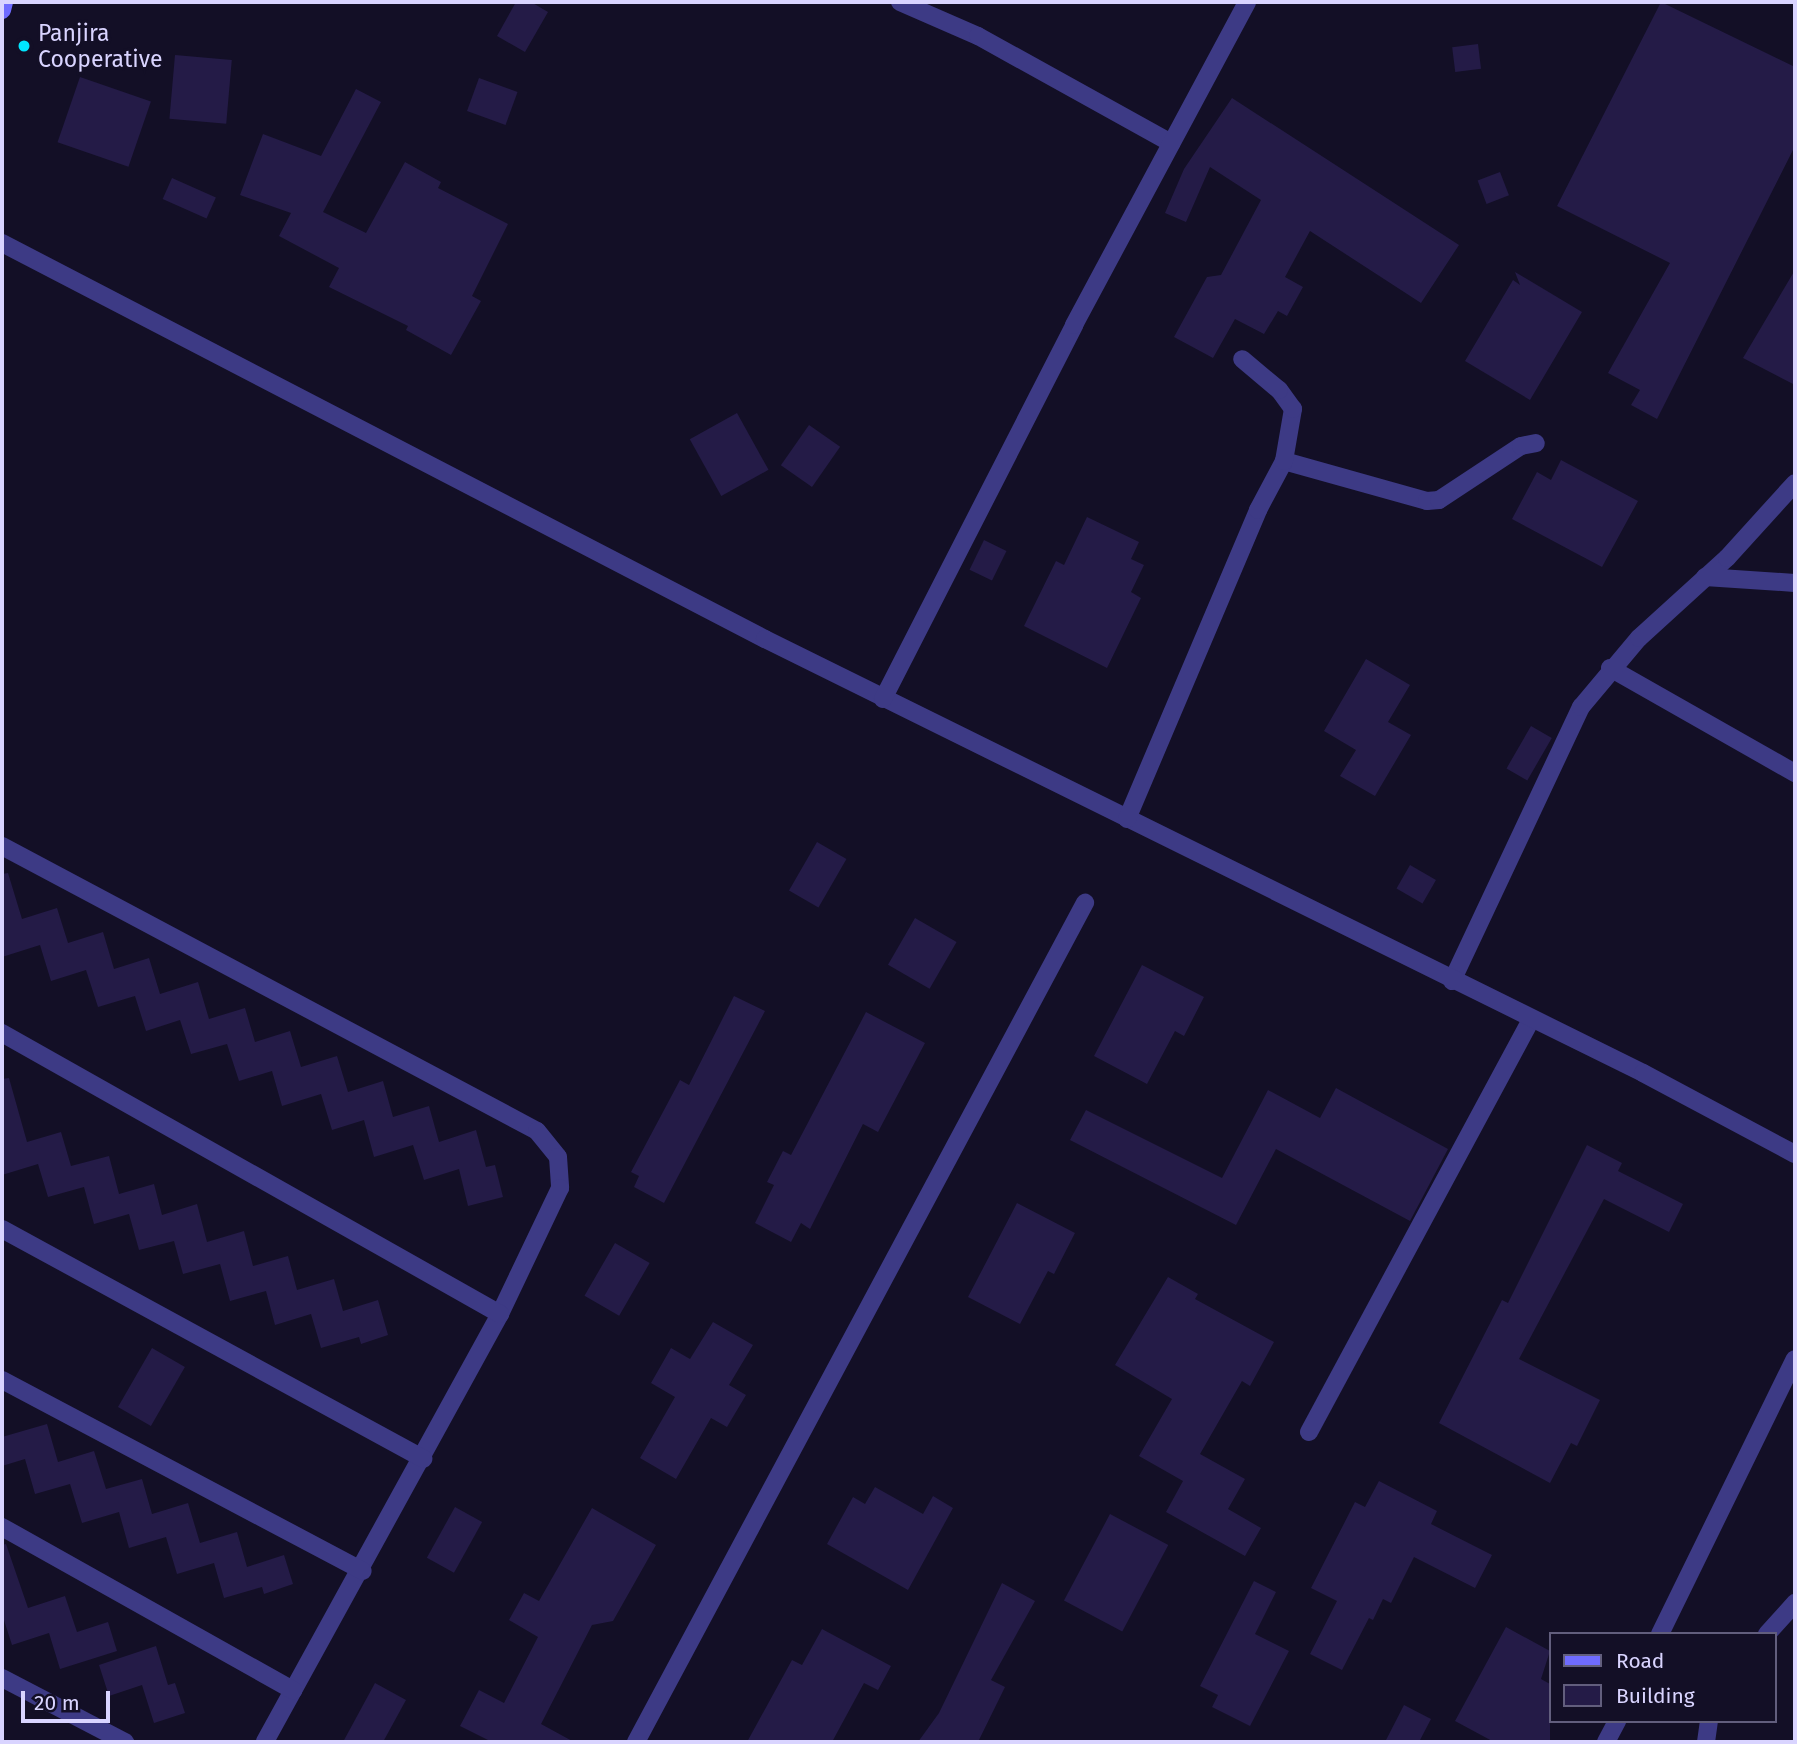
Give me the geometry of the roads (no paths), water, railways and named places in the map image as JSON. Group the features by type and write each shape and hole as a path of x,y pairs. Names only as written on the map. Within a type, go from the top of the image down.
{"main road":[{"path":"2,10 4,2"}],"street":[{"path":"900,2 978,36 1171,144"},
{"path":"883,699 1247,2"},
{"path":"2,243 883,699 1531,1018 1795,1154"},
{"path":"1127,819 1258,510 1284,461 1293,410 1279,390 1242,359"},
{"path":"1284,461 1427,501 1439,500 1521,446 1536,443"},
{"path":"1452,981 1581,706 1610,668 1705,577 1795,483"},
{"path":"1705,577 1795,583"},
{"path":"1610,668 1795,772"},
{"path":"2,846 537,1131 551,1144 560,1164 560,1188 500,1314 362,1571 265,1742"},
{"path":"636,1742 1085,903"},
{"path":"1309,1432 1531,1018"},
{"path":"2,1033 500,1314"},
{"path":"2,1229 423,1459"},
{"path":"1661,1632 1795,1359"},
{"path":"2,1380 362,1571"},
{"path":"2,1527 293,1690"},
{"path":"1769,1632 1795,1603"},
{"path":"2,1678 125,1742"},
{"path":"1605,1742 1616,1723"},
{"path":"1706,1742 1709,1723"}],"place":[{"name":"Panjira Cooperative","path":"24,46"}]}
